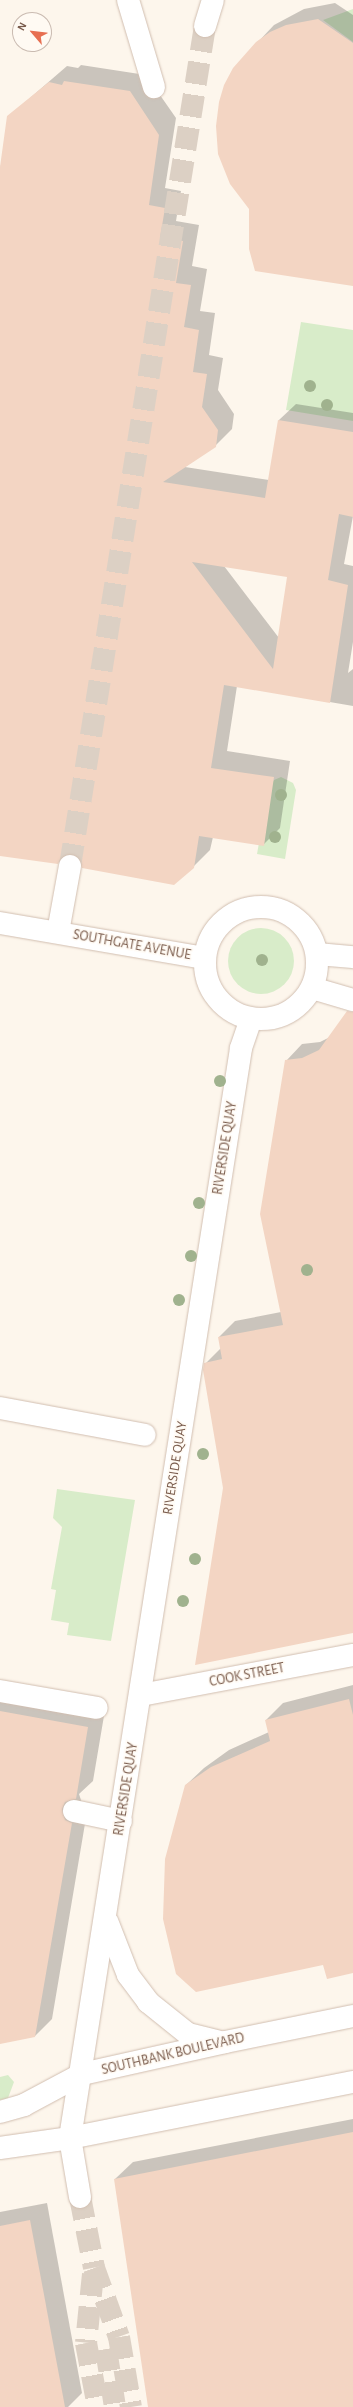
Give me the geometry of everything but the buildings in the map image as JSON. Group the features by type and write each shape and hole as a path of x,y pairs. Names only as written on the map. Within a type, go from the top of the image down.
{"street":[{"path":"128,0 154,87"},
{"path":"205,26 213,0"},
{"name":"SOUTHGATE AVENUE","path":"58,932 70,866"},
{"path":"255,906 273,907 290,914 303,925 312,938 317,954 317,972 312,988 301,1003 287,1014 269,1019 251,1019 235,1013 222,1004 212,990 206,975 205,958 212,937 225,919 238,911 255,906"},
{"name":"SOUTHGATE AVENUE","path":"0,923 205,958"},
{"path":"317,954 353,957"},
{"path":"312,988 353,1000"},
{"name":"RIVERSIDE QUAY","path":"70,2138 82,2074 240,1056 251,1019"},
{"path":"0,1408 145,1435"},
{"name":"COOK STREET","path":"141,1695 353,1655"},
{"path":"0,1691 97,1708"},
{"path":"74,1811 121,1821"},
{"path":"106,1920 128,1975 148,2002 188,2034 205,2040 225,2042"},
{"name":"SOUTHBANK BOULEVARD","path":"0,2112 24,2105 82,2074 225,2042 353,2016"},
{"path":"0,2148 70,2138 353,2082"},
{"path":"70,2138 80,2197"}],"green space":[{"path":"353,9 353,42 323,20"},
{"path":"301,322 353,330 353,421 286,410"},
{"path":"281,777 293,783 296,790 285,859 257,854 269,787 274,780"},
{"path":"255,928 267,928 279,933 289,943 294,955 292,974 279,989 267,994 255,994 243,989 233,979 228,967 228,955 233,943 243,933"},
{"path":"57,1489 135,1500 111,1641 67,1635 69,1623 51,1620 56,1590 51,1589 62,1527 53,1518"},
{"path":"8,2075 14,2082 8,2098 0,2100 0,2077"}],"tunnel":[{"path":"70,866 205,26"},
{"path":"80,2197 94,2268 119,2337 131,2407"},
{"path":"93,2274 86,2343 98,2407"},
{"path":"106,2349 115,2407"}]}
